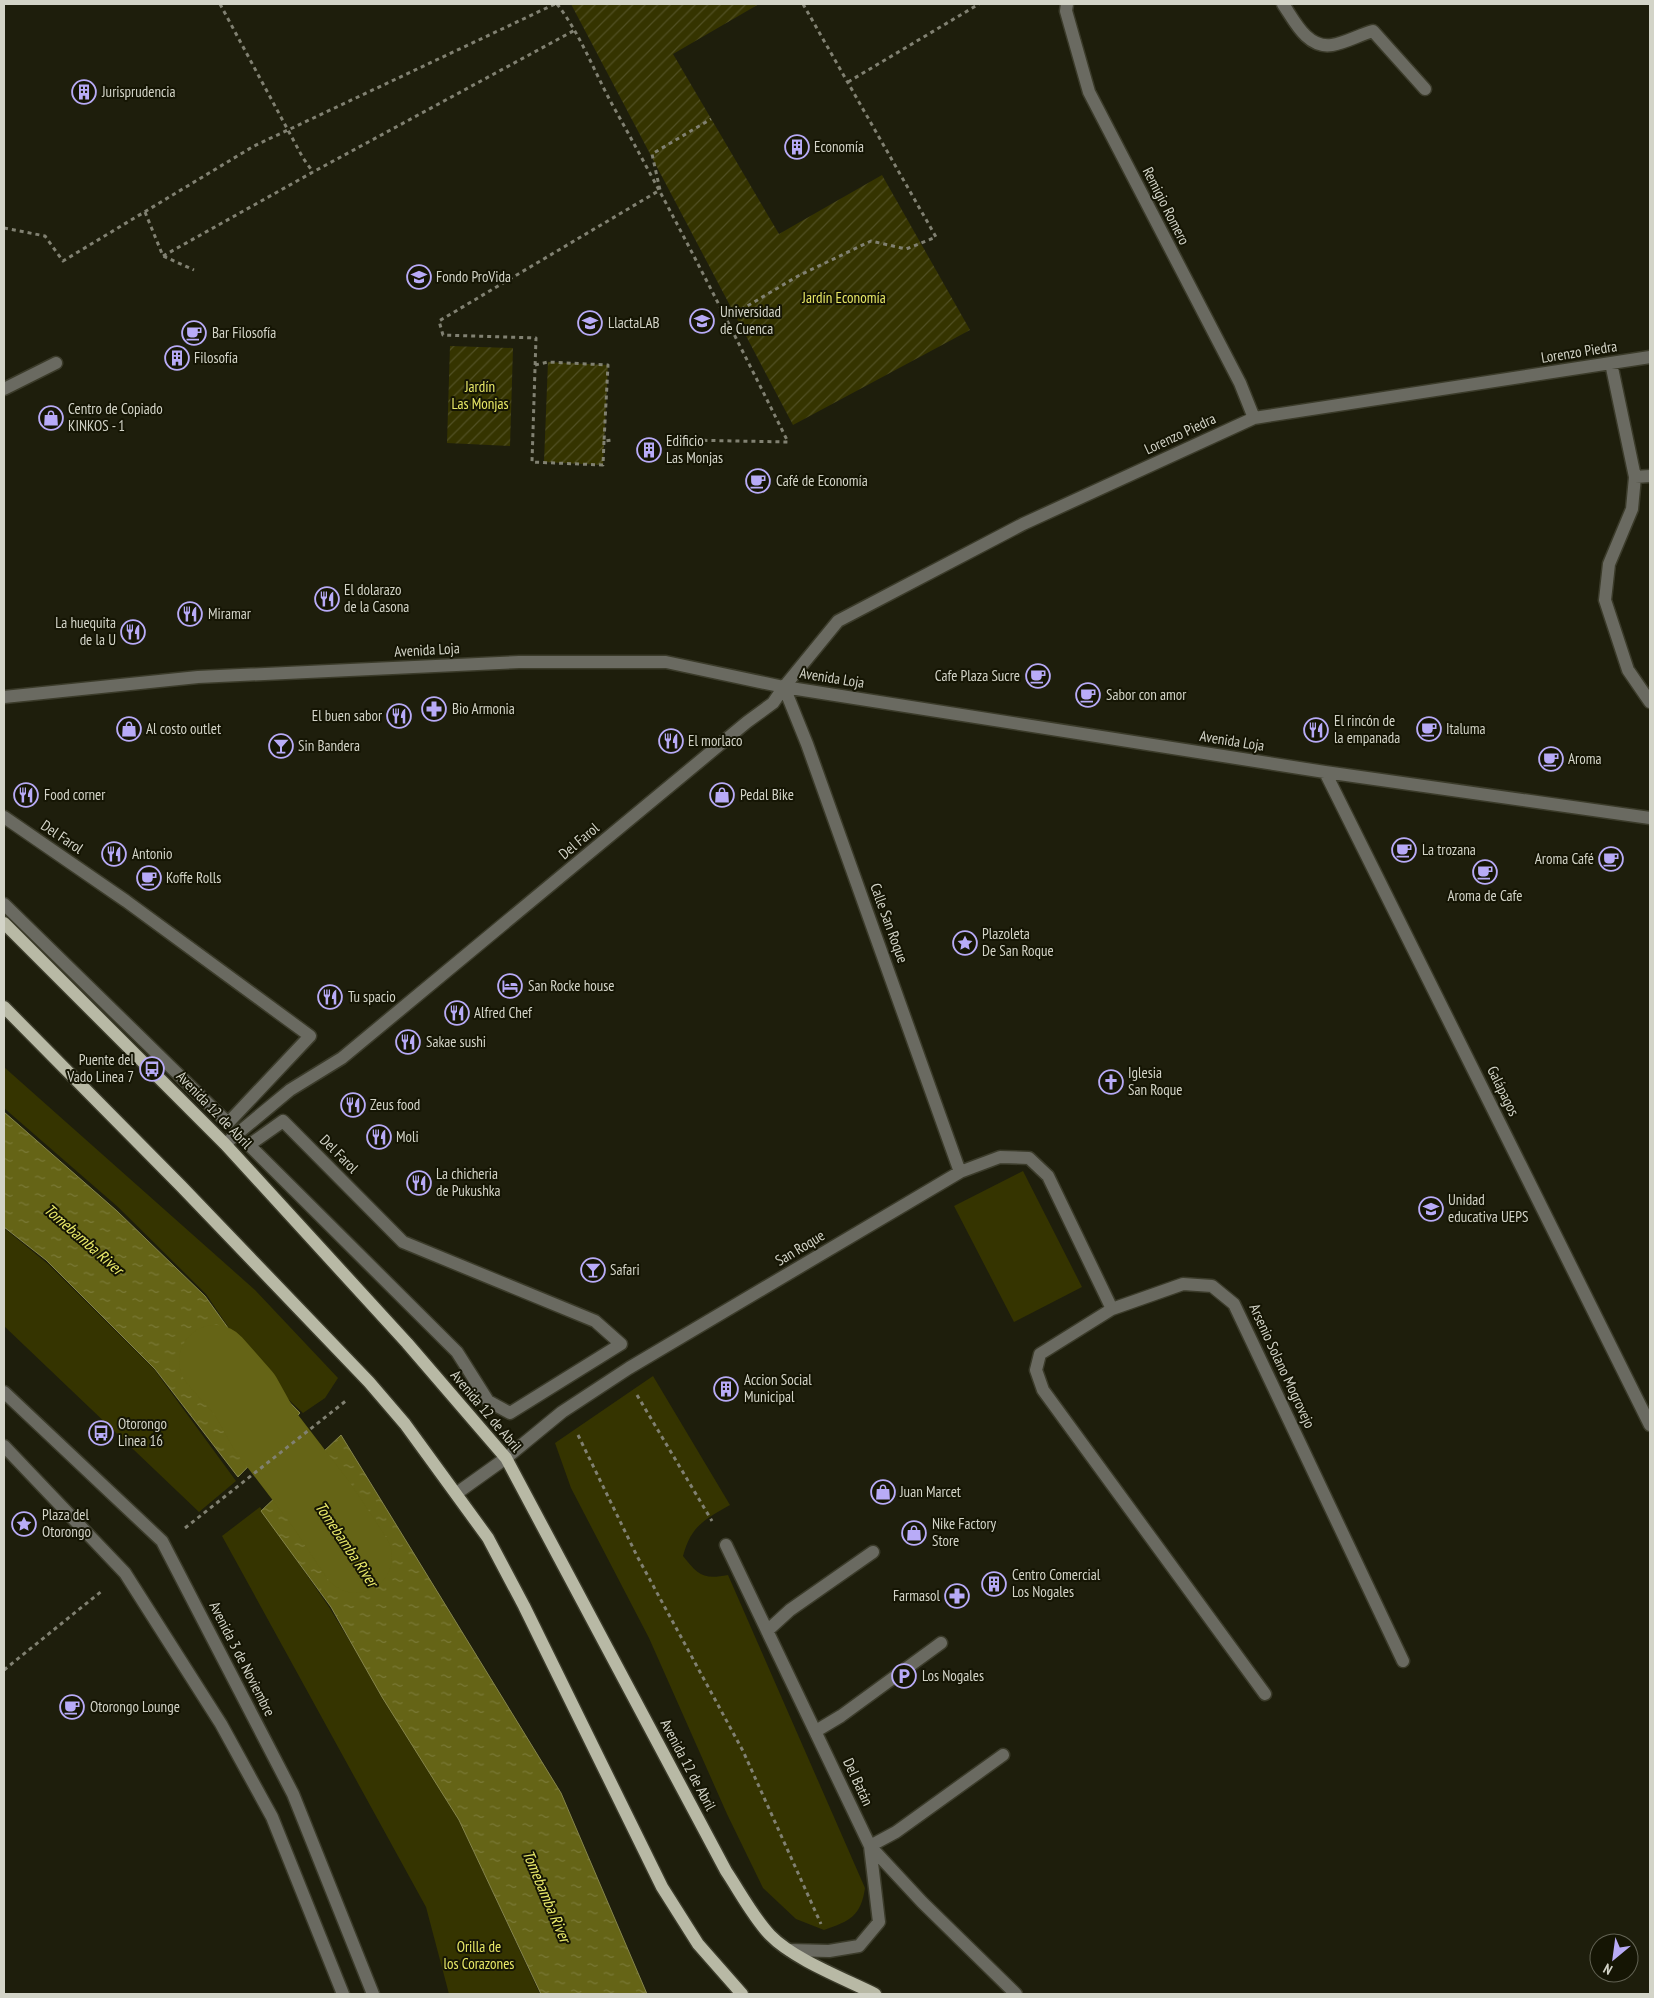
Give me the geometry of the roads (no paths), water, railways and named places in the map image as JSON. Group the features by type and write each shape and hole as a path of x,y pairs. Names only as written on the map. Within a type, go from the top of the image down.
{"main road":[{"name":"Avenida 12 de Abril","path":"4,923 225,1144 407,1343 506,1458 726,1871 770,1935 789,1950 875,1994"},
{"path":"4,1007 181,1186 369,1382 405,1424 457,1493 488,1538 524,1606 662,1887 698,1944 742,1994"}],"street":[{"name":"Remigio Romero","path":"1067,4 1066,10 1089,92 1240,383 1254,418"},
{"path":"1283,4 1305,36 1318,44 1331,46 1373,31 1425,89"},
{"name":"Lorenzo Piedra","path":"784,686 838,621 1023,524 1254,418 1650,357"},
{"path":"4,389 56,363"},
{"path":"1611,363 1635,477 1632,509 1609,564 1604,600 1628,670 1650,702"},
{"path":"1635,477 1650,476"},
{"name":"Avenida Loja","path":"4,697 198,677 520,662 666,662 784,686 1325,772 1650,818"},
{"name":"Del Farol","path":"225,1144 290,1090 342,1058 747,722 773,703 784,686"},
{"name":"Calle San Roque","path":"784,686 814,762 960,1172"},
{"name":"Galápagos","path":"1325,772 1650,1425"},
{"name":"Del Farol","path":"4,817 126,901 310,1036 228,1123 4,904"},
{"name":"Del Farol","path":"283,1122 403,1242 596,1321 622,1344 510,1413 488,1401 456,1352 249,1145 283,1122"},
{"name":"San Roque","path":"457,1493 506,1458 562,1412 629,1368 960,1172 1000,1156 1029,1158 1048,1176 1112,1309"},
{"name":"Arsenio Solano Mogrovejo","path":"1264,1694 1043,1390 1036,1370 1040,1354 1112,1309 1183,1284 1212,1286 1234,1304 1403,1661"},
{"name":"Avenida 3 de Noviembre","path":"4,1392 162,1541 293,1794 373,1994"},
{"path":"4,1446 125,1573 221,1724 272,1817 343,1994"},
{"name":"Del Batán","path":"726,1545 870,1846 922,1902 1016,1994"},
{"path":"767,1631 790,1610 873,1552"},
{"path":"816,1731 841,1716 941,1644"},
{"path":"789,1950 829,1951 859,1946 879,1922 870,1846 896,1832 1003,1754"}],"water":[{"path":"4,1112 117,1211 205,1296 259,1371 300,1413 238,1477 155,1369 46,1260 4,1227"},
{"path":"341,1435 561,1793 647,1994 541,1994 459,1820 382,1697 331,1607 261,1511"}],"waterway":[{"name":"Tomebamba River","path":"215,1361 245,1395 265,1431 321,1504 356,1557"}],"place":[{"name":"Jurisprudencia","path":"84,92"},
{"name":"Economía","path":"797,147"},
{"name":"Fondo ProVida","path":"419,277"},
{"name":"Universidad de Cuenca","path":"702,321"},
{"name":"LlactaLAB","path":"590,323"},
{"name":"Bar Filosofía","path":"194,333"},
{"name":"Filosofía","path":"177,358"},
{"name":"Centro de Copiado KINKOS - 1","path":"51,418"},
{"name":"Edificio Las Monjas","path":"649,450"},
{"name":"Café de Economía","path":"758,481"},
{"name":"El dolarazo de la Casona","path":"327,599"},
{"name":"Miramar","path":"190,614"},
{"name":"La huequita de la U","path":"133,632"},
{"name":"Cafe Plaza Sucre","path":"1038,676"},
{"name":"Sabor con amor","path":"1088,695"},
{"name":"Bio Armonia","path":"434,709"},
{"name":"El buen sabor","path":"399,716"},
{"name":"Al costo outlet","path":"129,729"},
{"name":"Italuma","path":"1429,729"},
{"name":"El rincón de la empanada","path":"1316,730"},
{"name":"El morlaco","path":"671,741"},
{"name":"Sin Bandera","path":"281,746"},
{"name":"Aroma","path":"1551,759"},
{"name":"Food corner","path":"26,795"},
{"name":"Pedal Bike","path":"722,795"},
{"name":"La trozana","path":"1404,850"},
{"name":"Antonio","path":"114,854"},
{"name":"Aroma Café","path":"1611,859"},
{"name":"Aroma de Cafe","path":"1485,872"},
{"name":"Koffe Rolls","path":"149,878"},
{"name":"Plazoleta De San Roque","path":"965,943"},
{"name":"San Rocke house","path":"510,986"},
{"name":"Tu spacio","path":"330,997"},
{"name":"Alfred Chef","path":"457,1013"},
{"name":"Sakae sushi","path":"408,1042"},
{"name":"Puente del Vado Linea 7","path":"152,1069"},
{"name":"Iglesia San Roque","path":"1111,1082"},
{"name":"Zeus food","path":"353,1105"},
{"name":"Moli","path":"379,1137"},
{"name":"La chicheria de Pukushka","path":"419,1183"},
{"name":"Unidad educativa UEPS","path":"1431,1209"},
{"name":"Safari","path":"593,1270"},
{"name":"Accion Social Municipal","path":"726,1389"},
{"name":"Otorongo Linea 16","path":"101,1433"},
{"name":"Juan Marcet","path":"883,1492"},
{"name":"Plaza del Otorongo","path":"24,1524"},
{"name":"Nike Factory Store","path":"914,1533"},
{"name":"Centro Comercial Los Nogales","path":"994,1584"},
{"name":"Farmasol","path":"957,1596"},
{"name":"Los Nogales","path":"904,1676"},
{"name":"Otorongo Lounge","path":"72,1707"}],"park label":[{"name":"Jardín Economía","path":"844,298"},
{"name":"Jardín Las Monjas","path":"480,396"},
{"name":"Orilla de los Corazones","path":"479,1956"}]}
